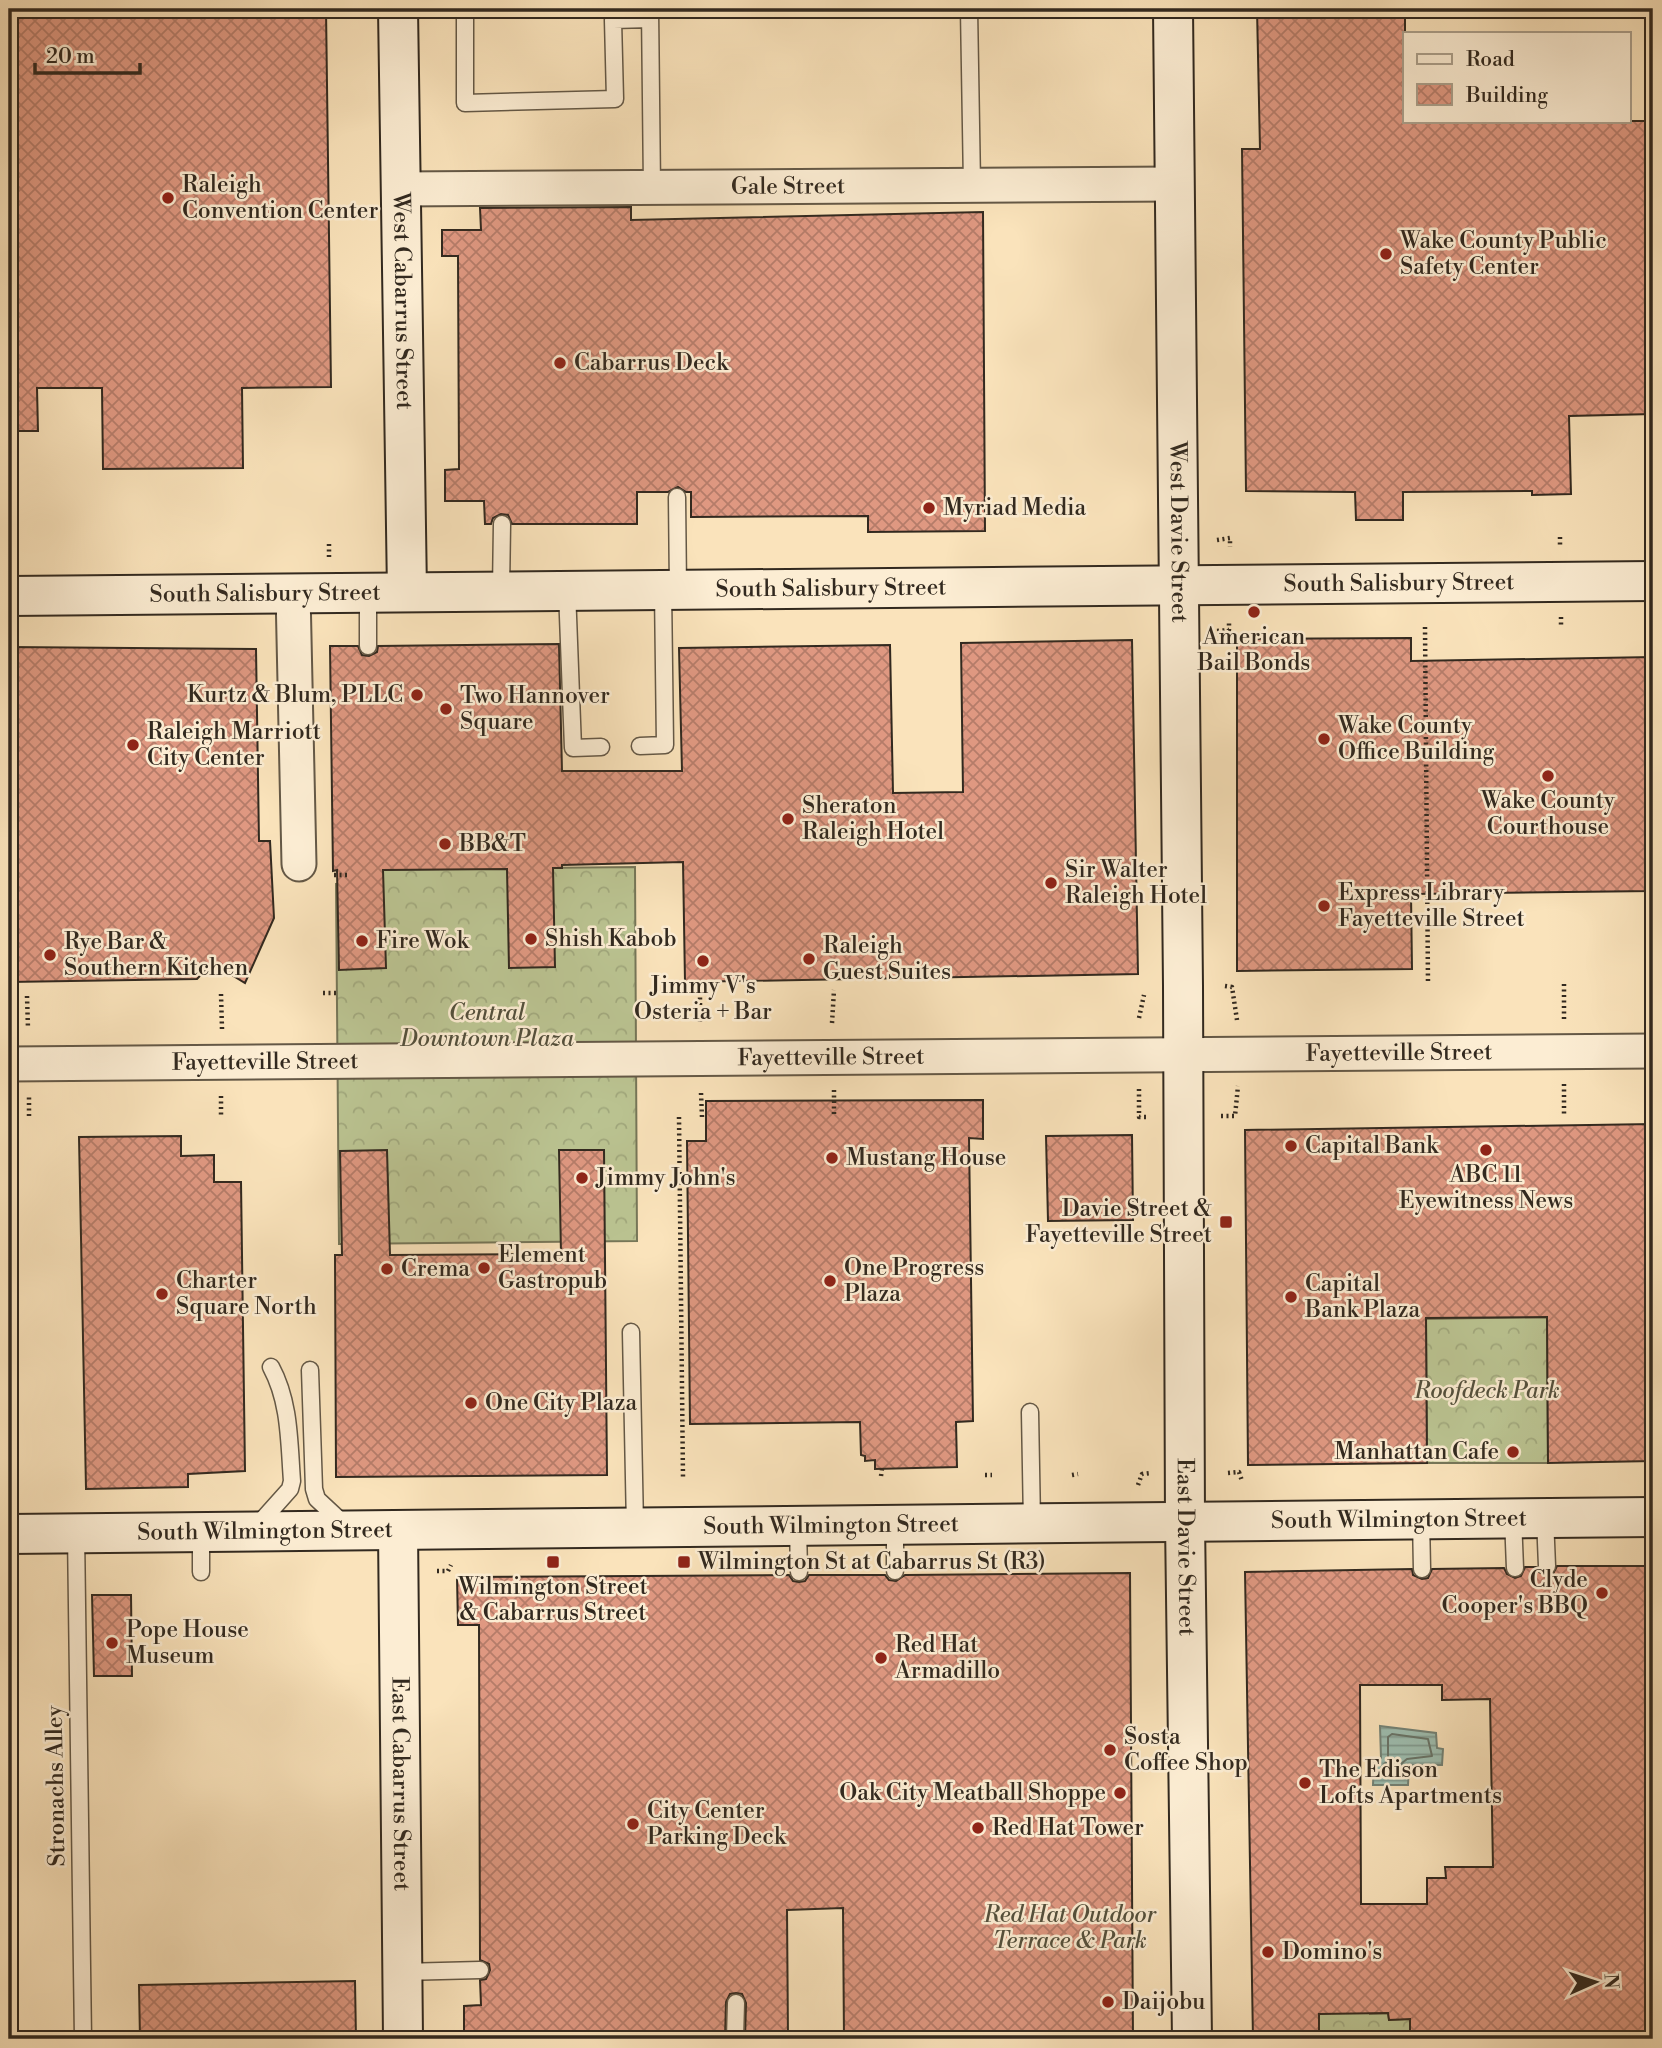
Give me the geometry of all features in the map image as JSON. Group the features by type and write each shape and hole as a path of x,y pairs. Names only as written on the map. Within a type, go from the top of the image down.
{"main road":[{"name":"West Cabarrus Street","path":"398,9 407,592"},
{"name":"West Davie Street","path":"1174,9 1182,1055"},
{"name":"South Salisbury Street","path":"9,596 1653,581"},
{"name":"East Davie Street","path":"1182,1055 1192,2039"},
{"name":"South Wilmington Street","path":"9,1534 1653,1517"},
{"name":"East Cabarrus Street","path":"398,1530 403,2039"}],"street":[{"name":"Gale Street","path":"400,189 497,196 652,188 1175,184"},
{"path":"293,592 299,864"},
{"name":"Fayetteville Street","path":"9,1064 1653,1051"}],"lane":[{"path":"465,9 465,103 615,99 613,20 650,14 652,188"},
{"path":"969,9 972,185"},
{"path":"640,746 665,745 677,497"},
{"path":"501,590 502,524"},
{"path":"567,590 573,748 601,747"},
{"path":"368,592 368,646"},
{"path":"631,1332 635,1526"},
{"path":"253,1531 290,1489 292,1481 285,1401 271,1367"},
{"path":"310,1370 314,1489 317,1499 351,1530"},
{"path":"1030,1412 1032,1523"},
{"path":"1529,1518 1547,1566"},
{"path":"1515,1568 1529,1518"},
{"path":"1421,1519 1422,1569"},
{"path":"798,1525 799,1572"},
{"path":"891,1525 891,1571"},
{"path":"201,1532 201,1572"},
{"name":"Stronachs Alley","path":"76,1533 83,2039"},
{"path":"402,1972 480,1970"},
{"path":"735,2038 736,2003"}],"path":[{"path":"1217,540 1230,538 1230,552"},
{"path":"1424,627 1428,984"},
{"path":"1217,631 1228,630"},
{"path":"334,875 350,875"},
{"path":"1564,984 1564,1018"},
{"path":"1225,986 1232,987 1237,1020"},
{"path":"1139,1018 1145,989"},
{"path":"832,1024 834,990"},
{"path":"700,992 701,1026"},
{"path":"323,993 337,993"},
{"path":"221,994 222,1030"},
{"path":"27,996 28,1030"},
{"path":"1564,1080 1564,1116"},
{"path":"1139,1084 1139,1117"},
{"path":"1221,1116 1235,1116 1238,1086"},
{"path":"221,1088 221,1115"},
{"path":"834,1089 834,1117"},
{"path":"701,1090 702,1117"},
{"path":"29,1097 29,1116"},
{"path":"679,1117 683,1478"},
{"path":"881,1476 882,1469"},
{"path":"1228,1473 1239,1472 1242,1481"},
{"path":"1138,1485 1142,1474"},
{"path":"437,1572 448,1571"}],"green space":[{"name":"Central Downtown Plaza","path":"635,867 637,1241 339,1244 336,884 349,883 350,870"},
{"name":"Roofdeck Park","path":"1547,1317 1548,1463 1427,1463 1426,1319"},
{"path":"1370,2010 1370,2014 1388,2013 1389,2020 1410,2019 1410,2039 1319,2039 1319,2014"}],"water":[{"path":"1380,1726 1436,1733 1437,1748 1443,1749 1442,1765 1409,1765 1408,1785 1373,1785 1374,1759 1381,1758"}],"building":[{"name":"Raleigh Convention Center","path":"9,9 326,9 331,387 242,388 243,468 103,469 102,388 37,388 38,431 9,431"},
{"name":"Wake County Public Safety Center","path":"1257,9 1405,9 1403,122 1653,121 1653,414 1569,416 1571,494 1532,495 1532,491 1403,492 1403,520 1356,520 1355,492 1246,491 1242,149 1260,149"},
{"path":"631,207 631,220 983,212 985,531 868,532 868,516 691,517 691,492 678,487 668,492 637,492 637,524 512,524 508,515 501,514 493,518 491,524 485,524 484,501 445,501 445,470 459,469 458,256 442,256 442,230 481,230 480,208"},
{"path":"1411,638 1411,661 1653,657 1653,891 1411,894 1412,969 1237,971 1237,639"},
{"path":"1132,640 1138,974 685,982 683,862 562,865 562,868 553,868 555,967 509,968 507,869 383,870 386,968 339,970 337,870 333,871 330,646 358,646 362,655 369,656 377,652 378,646 559,644 562,771 682,771 679,648 890,645 893,793 963,792 961,643"},
{"name":"Raleigh Marriott City Center","path":"9,647 256,649 259,841 270,841 274,918 245,983 212,963 197,979 9,982"},
{"name":"One Progress Plaza","path":"983,1100 983,1139 969,1138 973,1421 956,1422 957,1467 875,1469 875,1460 865,1461 865,1456 861,1455 860,1422 690,1424 687,1141 706,1141 706,1101"},
{"path":"1653,1124 1653,1461 1548,1463 1547,1317 1426,1318 1427,1463 1248,1465 1245,1130"},
{"path":"1132,1135 1133,1220 1048,1221 1046,1136"},
{"name":"Charter Square North","path":"181,1136 181,1156 214,1155 214,1182 241,1182 245,1471 188,1474 188,1487 86,1489 79,1137"},
{"name":"One City Plaza","path":"387,1150 390,1255 561,1254 559,1150 604,1150 607,1475 336,1477 335,1255 342,1255 340,1151"},
{"path":"1557,1566 1653,1566 1653,2039 1410,2039 1410,2019 1389,2020 1388,2013 1319,2014 1319,2039 1253,2039 1245,1572 1412,1569 1413,1575 1422,1579 1428,1578 1432,1569 1504,1568 1507,1574 1515,1578 1521,1576 1525,1567 1537,1567 1539,1572 1547,1576 1553,1574","holes":["1360,1685 1442,1685 1442,1700 1490,1699 1493,1867 1445,1867 1446,1878 1427,1878 1427,1904 1361,1904"]},
{"path":"1130,1573 1133,2039 844,2039 843,1908 787,1910 788,2039 745,2039 746,2003 742,1994 736,1993 730,1994 726,2002 725,2039 464,2039 464,2006 481,2005 480,1980 486,1979 490,1970 489,1964 480,1960 479,1625 458,1625 457,1577 789,1575 793,1581 799,1582 805,1581 809,1575 885,1575 889,1580 896,1581 905,1575"},
{"name":"Pope House Museum","path":"92,1595 131,1595 132,1676 94,1676"},
{"path":"355,1981 356,2039 140,2039 139,1985"}],"place":[{"name":"Raleigh Convention Center","path":"168,198"},
{"name":"Wake County Public Safety Center","path":"1386,254"},
{"name":"Cabarrus Deck","path":"560,363"},
{"name":"Myriad Media","path":"929,508"},
{"name":"American Bail Bonds","path":"1254,612"},
{"name":"Kurtz & Blum, PLLC","path":"417,695"},
{"name":"Two Hannover Square","path":"446,709"},
{"name":"Wake County Office Building","path":"1324,739"},
{"name":"Raleigh Marriott City Center","path":"133,745"},
{"name":"Wake County Courthouse","path":"1548,776"},
{"name":"Sheraton Raleigh Hotel","path":"788,819"},
{"name":"BB&T","path":"445,844"},
{"name":"Sir Walter Raleigh Hotel","path":"1051,883"},
{"name":"Express Library Fayetteville Street","path":"1324,906"},
{"name":"Shish Kabob","path":"531,939"},
{"name":"Fire Wok","path":"362,941"},
{"name":"Rye Bar & Southern Kitchen","path":"50,955"},
{"name":"Raleigh Guest Suites","path":"809,959"},
{"name":"Jimmy V's Osteria + Bar","path":"703,961"},
{"name":"Capital Bank","path":"1291,1146"},
{"name":"ABC 11 Eyewitness News","path":"1486,1150"},
{"name":"Mustang House","path":"832,1158"},
{"name":"Jimmy John's","path":"582,1178"},
{"name":"Davie Street & Fayetteville Street","path":"1226,1222"},
{"name":"Element Gastropub","path":"484,1268"},
{"name":"Crema","path":"387,1269"},
{"name":"One Progress Plaza","path":"830,1281"},
{"name":"Charter Square North","path":"162,1294"},
{"name":"Capital Bank Plaza","path":"1291,1297"},
{"name":"One City Plaza","path":"471,1403"},
{"name":"Manhattan Cafe","path":"1513,1452"},
{"name":"Wilmington Street & Cabarrus Street","path":"553,1562"},
{"name":"Wilmington St at Cabarrus St (R3)","path":"684,1562"},
{"name":"Clyde Cooper's BBQ","path":"1602,1593"},
{"name":"Pope House Museum","path":"112,1643"},
{"name":"Red Hat Armadillo","path":"881,1658"},
{"name":"Sosta Coffee Shop","path":"1110,1750"},
{"name":"The Edison Lofts Apartments","path":"1305,1783"},
{"name":"Oak City Meatball Shoppe","path":"1120,1793"},
{"name":"City Center Parking Deck","path":"633,1824"},
{"name":"Red Hat Tower","path":"978,1828"},
{"name":"Domino's","path":"1268,1952"},
{"name":"Daijobu","path":"1108,2002"}],"park label":[{"name":"Red Hat Outdoor Terrace & Park","path":"1070,1928"}]}
